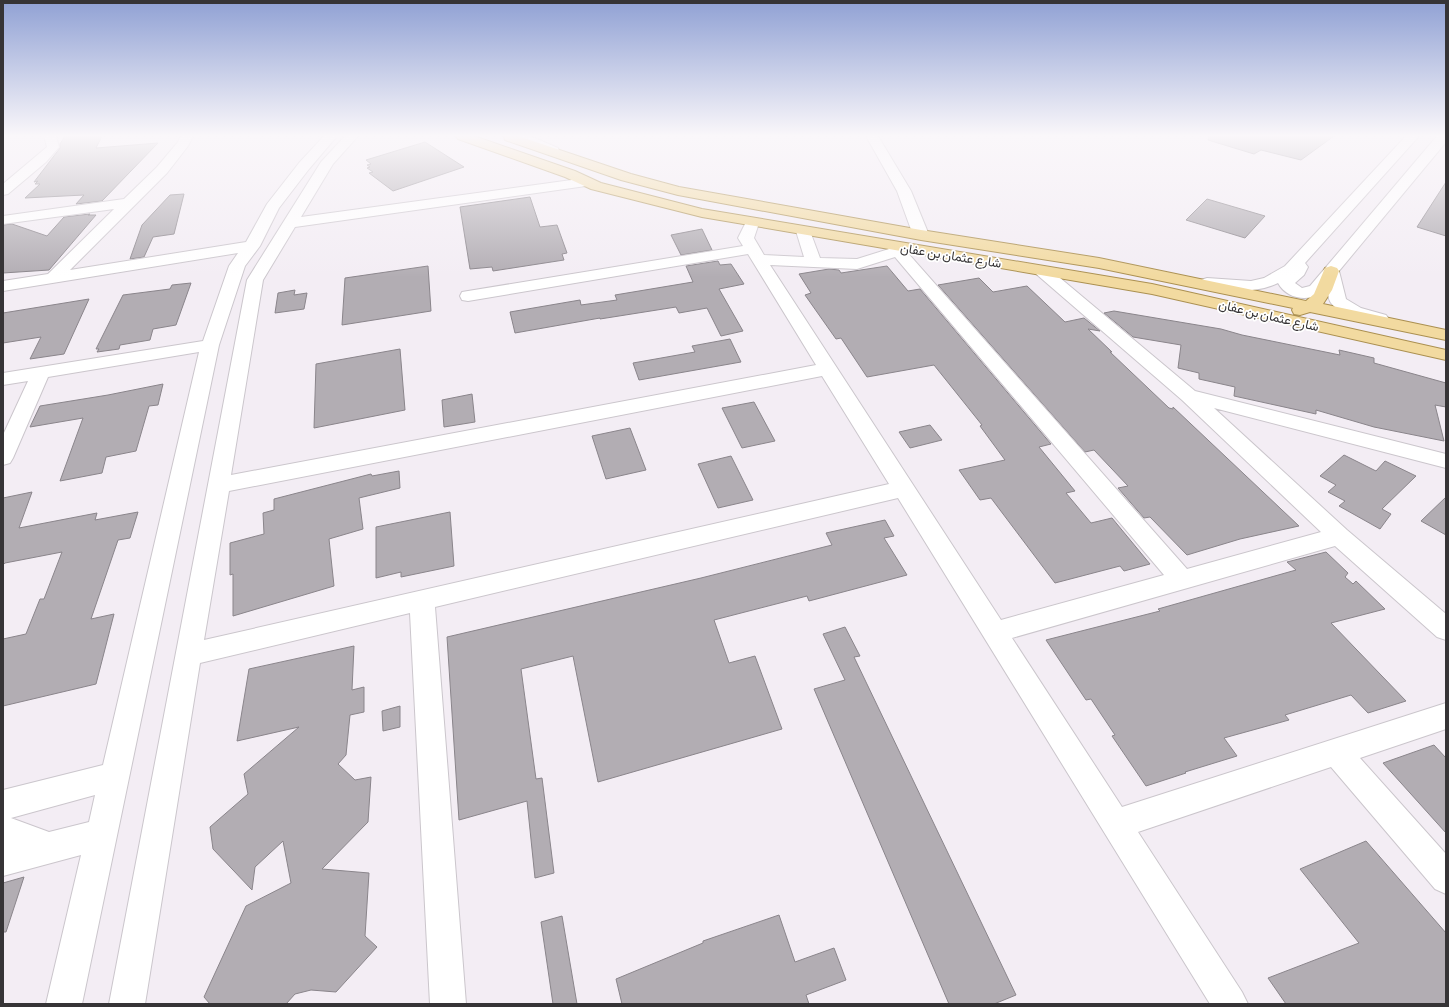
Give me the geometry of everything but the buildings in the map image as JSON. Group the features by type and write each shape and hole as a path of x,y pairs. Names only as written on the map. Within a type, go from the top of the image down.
{"main road":[{"name":"شارع عثمان بن عفان","path":"589,183 648,201 752,223 896,249 1041,270 1152,289 1446,355"},
{"path":"627,183 669,195 717,199"},
{"name":"شارع عثمان بن عفان","path":"648,183 717,199 1099,263 1446,335"},
{"path":"1244,309 1268,313 1297,311 1309,307 1322,297 1331,271"}],"street":[{"path":"3,192 12,183"},
{"path":"52,279 149,183"},
{"path":"64,1004 210,345 237,266 252,246 272,207 291,183"},
{"path":"127,1004 255,280 315,183"},
{"path":"291,223 563,183"},
{"path":"899,183 921,234"},
{"path":"1194,282 1243,287 1262,285 1275,280 1291,269 1370,183"},
{"path":"1306,253 1298,272 1286,282 1288,287 1295,292 1305,293 1314,291 1405,183"},
{"path":"3,220 128,203"},
{"path":"752,223 746,238 756,255 1230,1004"},
{"path":"803,231 814,262"},
{"path":"3,286 252,246"},
{"path":"468,296 756,255 814,262 865,263 896,249 1182,580"},
{"path":"3,298 212,265 237,266"},
{"path":"1041,270 1189,396 1339,536 1446,629"},
{"path":"1331,271 1338,301 1354,312 1414,329"},
{"path":"3,379 210,345"},
{"path":"219,485 827,369"},
{"path":"3,458 42,373"},
{"path":"1189,396 1446,460"},
{"path":"190,654 422,602 903,489"},
{"path":"994,632 1339,536"},
{"path":"422,602 448,1004"},
{"path":"1116,824 1446,716"},
{"path":"1336,752 1446,878"},
{"path":"3,805 115,776"},
{"path":"3,830 49,848"},
{"path":"3,860 102,834"}]}
